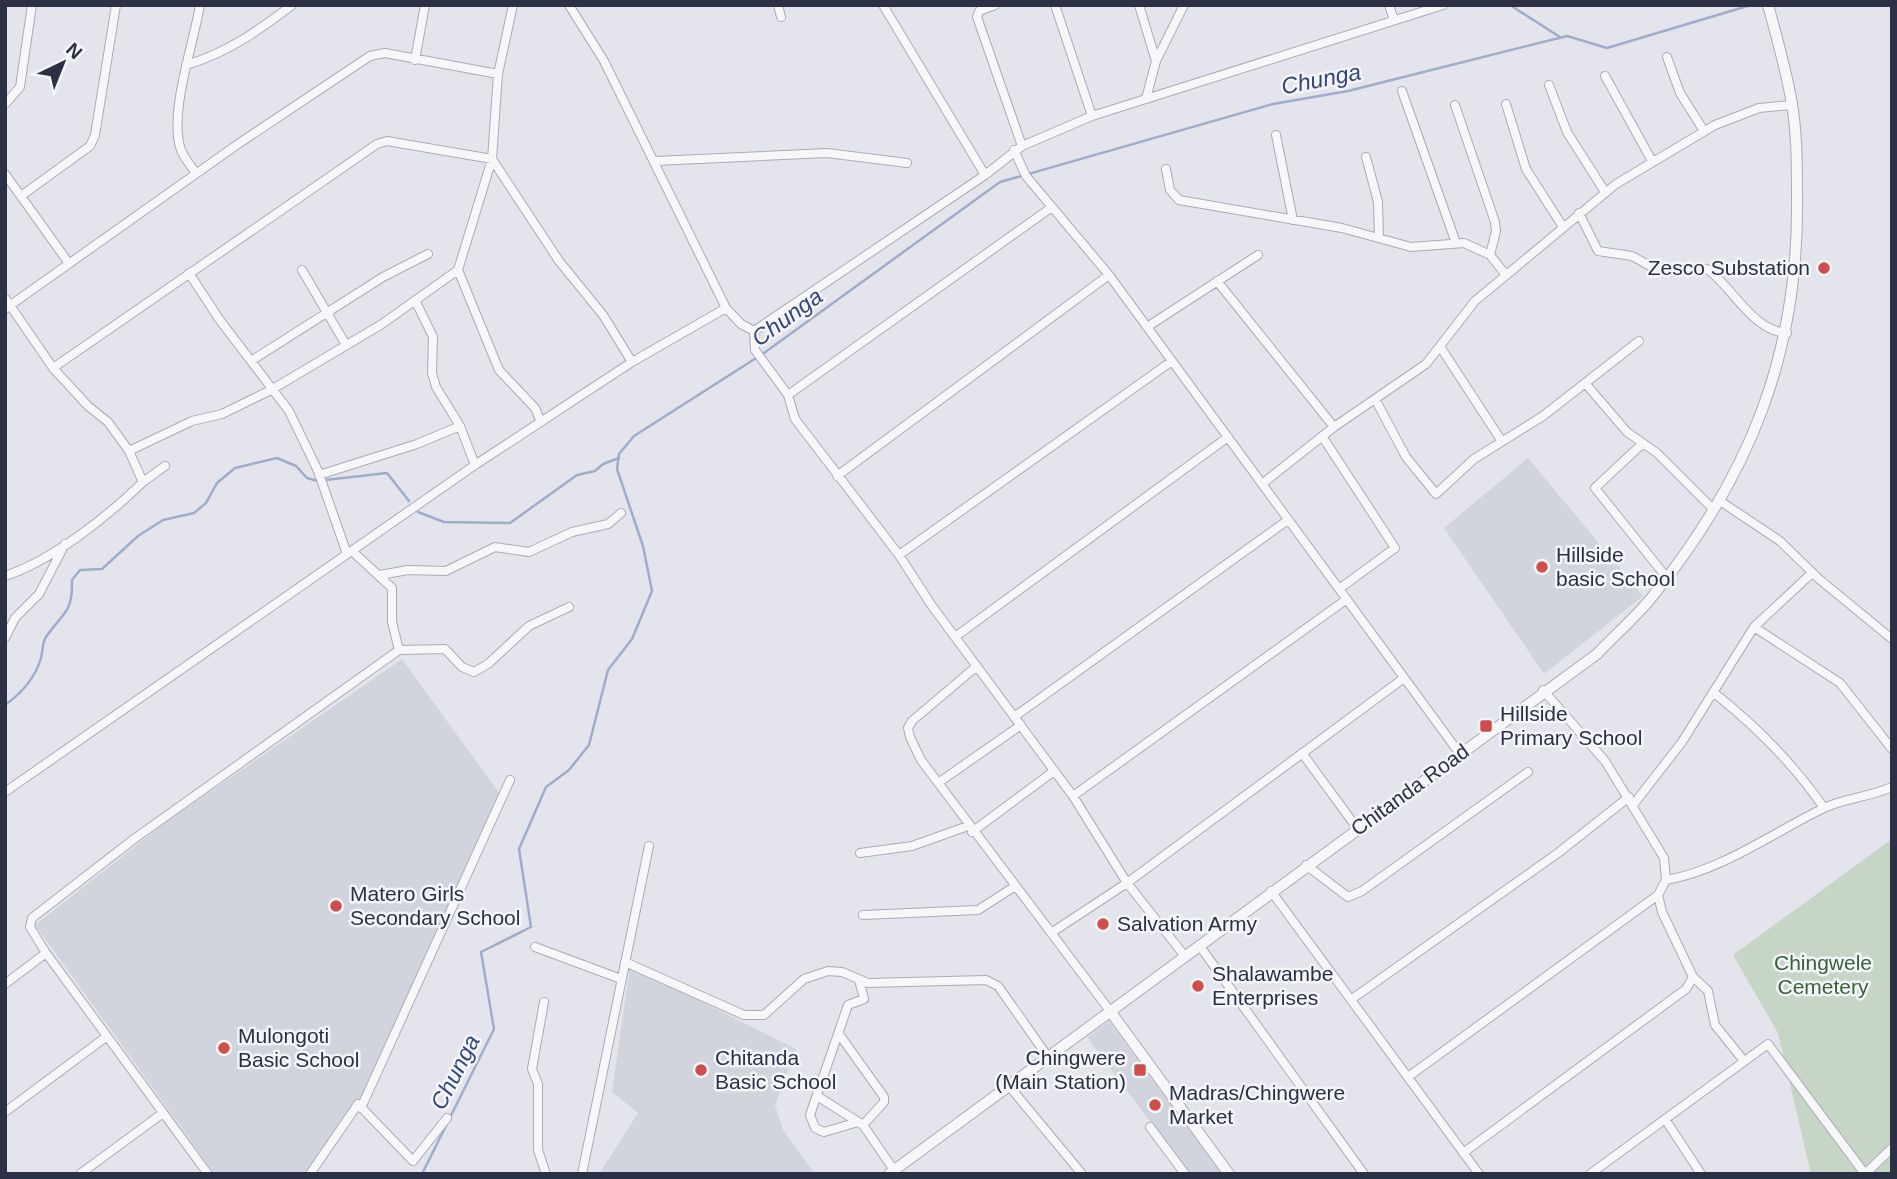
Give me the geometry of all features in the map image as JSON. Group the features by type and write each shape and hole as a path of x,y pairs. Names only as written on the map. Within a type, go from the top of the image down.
{"street":[{"path":"5,104 20,87 32,5"},
{"path":"20,196 90,146 95,135 116,5"},
{"path":"196,173 181,152 178,136 186,65 200,5"},
{"path":"186,65 210,58 245,40 292,5"},
{"path":"415,60 425,5"},
{"path":"129,451 192,421 222,414 271,390 346,345 458,270 492,159 498,74 513,5"},
{"path":"569,5 604,61 656,160 726,308 754,331 755,350 788,395 795,419 837,477 900,555 955,637 1073,796 1126,883 1184,955"},
{"path":"778,5 781,18"},
{"path":"883,5 985,175"},
{"path":"995,5 979,11 976,17 1025,172 1109,275 1460,754"},
{"path":"1055,5 1091,116"},
{"path":"1139,5 1156,61"},
{"path":"1146,99 1156,61 1184,5"},
{"path":"1389,5 1394,20"},
{"path":"754,331 985,175 1018,148 1091,116 1443,5"},
{"name":"Chitanda Road","path":"892,1172 1543,690 1597,654 1667,578 1712,508 1764,410 1787,333 1798,251 1797,146 1792,104 1769,7"},
{"path":"142,482 129,451 108,422 88,406 53,368 7,305 370,56 385,53 498,74"},
{"path":"1667,57 1680,93 1704,131"},
{"path":"1605,76 1652,161"},
{"path":"1549,85 1567,132 1605,192"},
{"path":"1402,91 1456,243"},
{"path":"1506,104 1525,169 1563,226"},
{"path":"1262,484 1334,427 1426,364 1475,301 1605,192 1704,131 1759,108 1792,104"},
{"path":"1455,105 1495,222 1496,231 1490,255"},
{"path":"1276,135 1293,220"},
{"path":"53,368 377,144 398,142 492,159 559,261 603,315 632,362"},
{"path":"656,160 827,153 907,163"},
{"path":"1366,157 1378,202 1379,237"},
{"path":"1166,169 1170,190 1179,200 1224,205 1379,237 1411,247 1456,243 1490,255 1506,275"},
{"path":"5,174 68,262"},
{"path":"788,395 1052,207"},
{"path":"1579,213 1598,251 1632,256 1661,272 1707,269 1760,322 1787,333"},
{"path":"251,361 396,269 428,254"},
{"path":"1147,327 1258,254"},
{"path":"302,270 346,345"},
{"path":"458,270 499,370 535,408 541,422"},
{"path":"189,273 271,390 289,411 319,475 349,552 380,575 392,588 392,622 399,650"},
{"path":"837,477 1109,275"},
{"path":"1217,281 1334,427"},
{"path":"415,300 433,337 432,373 436,387 460,426 475,465"},
{"path":"5,792 475,465 632,362 726,308"},
{"path":"1375,399 1406,457 1436,494 1474,459 1544,416 1639,341"},
{"path":"1441,348 1501,440"},
{"path":"900,555 1172,361"},
{"path":"1585,383 1605,409 1642,444 1657,453 1712,508"},
{"path":"319,475 417,444 460,426"},
{"path":"1322,436 1395,548 1339,589"},
{"path":"955,637 1228,437"},
{"path":"1642,444 1595,488 1667,578"},
{"path":"5,576 111,512 142,482 165,466"},
{"path":"1723,503 1780,541 1812,573 1892,639"},
{"path":"380,575 408,570 446,571 495,547 529,552 572,532 608,524 621,513"},
{"path":"1014,717 1287,520"},
{"path":"5,638 15,618 39,594 65,542"},
{"path":"1352,999 1631,801 1671,758 1754,627 1812,573"},
{"path":"1073,796 1347,599"},
{"path":"208,1174 46,953 30,927 32,918 134,839 399,650 445,649 462,667 474,672 488,664 529,626 569,607"},
{"path":"1754,627 1840,683 1892,749"},
{"path":"977,666 934,700 908,729 920,760 1110,1011 1229,1174"},
{"path":"1051,933 1126,883 1404,678"},
{"path":"1408,1077 1658,895 1666,880 1664,858 1631,801 1583,732 1543,690"},
{"path":"1713,692 1786,758 1824,808"},
{"path":"937,783 1021,725"},
{"path":"1302,752 1357,828"},
{"path":"860,853 912,846 970,829 1054,771"},
{"path":"1306,865 1341,895 1348,897 1362,891 1528,772"},
{"path":"360,1108 510,780"},
{"path":"1666,880 1694,873 1760,843 1824,808 1892,787"},
{"path":"582,1174 649,846"},
{"path":"863,915 978,910 1014,887"},
{"path":"1271,891 1479,1174"},
{"path":"1658,895 1662,912 1693,977 1708,991 1715,1025 1744,1061"},
{"path":"1199,945 1364,1174"},
{"path":"535,947 621,979"},
{"path":"5,984 46,953"},
{"path":"625,962 744,1015 755,1017 773,1010 804,979 815,974 842,972 868,983 951,979 993,982 1048,1057"},
{"path":"1463,1153 1686,989 1693,977"},
{"path":"839,1034 884,1097 884,1102 860,1124 820,1131 811,1121 817,1096 848,1005 864,999 859,980"},
{"path":"544,1002 532,1069 538,1084 538,1150 547,1174"},
{"path":"5,1112 106,1037"},
{"path":"1590,1174 1768,1044 1865,1174 1892,1147"},
{"path":"1009,1086 1082,1174"},
{"path":"817,1096 860,1124 892,1172"},
{"path":"310,1174 358,1104 413,1161 447,1118"},
{"path":"80,1174 163,1113"},
{"path":"1665,1119 1700,1174"},
{"path":"1150,1127 1185,1174"}],"shaded area":[{"path":"1528,458 1643,596 1544,674 1444,528"},
{"path":"402,659 500,794 362,1100 345,1114 305,1174 215,1174 35,925 162,825"},
{"name":"Chitanda Basic School","path":"630,966 796,1049 775,1105 783,1130 815,1174 599,1174 638,1113 612,1092"},
{"name":"Madras/Chingwere Market","path":"1109,1021 1222,1174 1189,1174 1087,1037"}],"green space":[{"name":"Chingwele Cemetery","path":"1892,839 1892,1174 1811,1174 1778,1033 1733,955"}],"waterway":[{"path":"1510,5 1560,37"},
{"name":"Chunga","path":"422,1174 494,1029 481,952 531,927 519,849 546,787 569,770 589,745 608,670 632,639 652,591 643,546 617,469 619,454 634,436 764,353 1000,182 1273,104 1348,91 1567,36 1607,48 1751,5"},
{"path":"5,705 22,690 35,672 45,639 68,607 72,580 80,570 102,569 138,536 163,520 194,513 206,503 217,483 235,468 277,458 296,466 307,478 318,481"},
{"path":"418,512 444,522 510,523 577,475 595,471 603,464 619,458"},
{"path":"325,480 387,473 409,501"}],"place":[{"name":"Zesco Substation","path":"1824,268"},
{"name":"Hillside basic School","path":"1542,567"},
{"name":"Hillside Primary School","path":"1486,726"},
{"name":"Matero Girls Secondary School","path":"336,906"},
{"name":"Salvation Army","path":"1103,924"},
{"name":"Shalawambe Enterprises","path":"1198,986"},
{"name":"Mulongoti Basic School","path":"224,1048"},
{"name":"Chitanda Basic School","path":"701,1070"},
{"name":"Chingwere (Main Station)","path":"1140,1070"},
{"name":"Madras/Chingwere Market","path":"1155,1105"}]}
